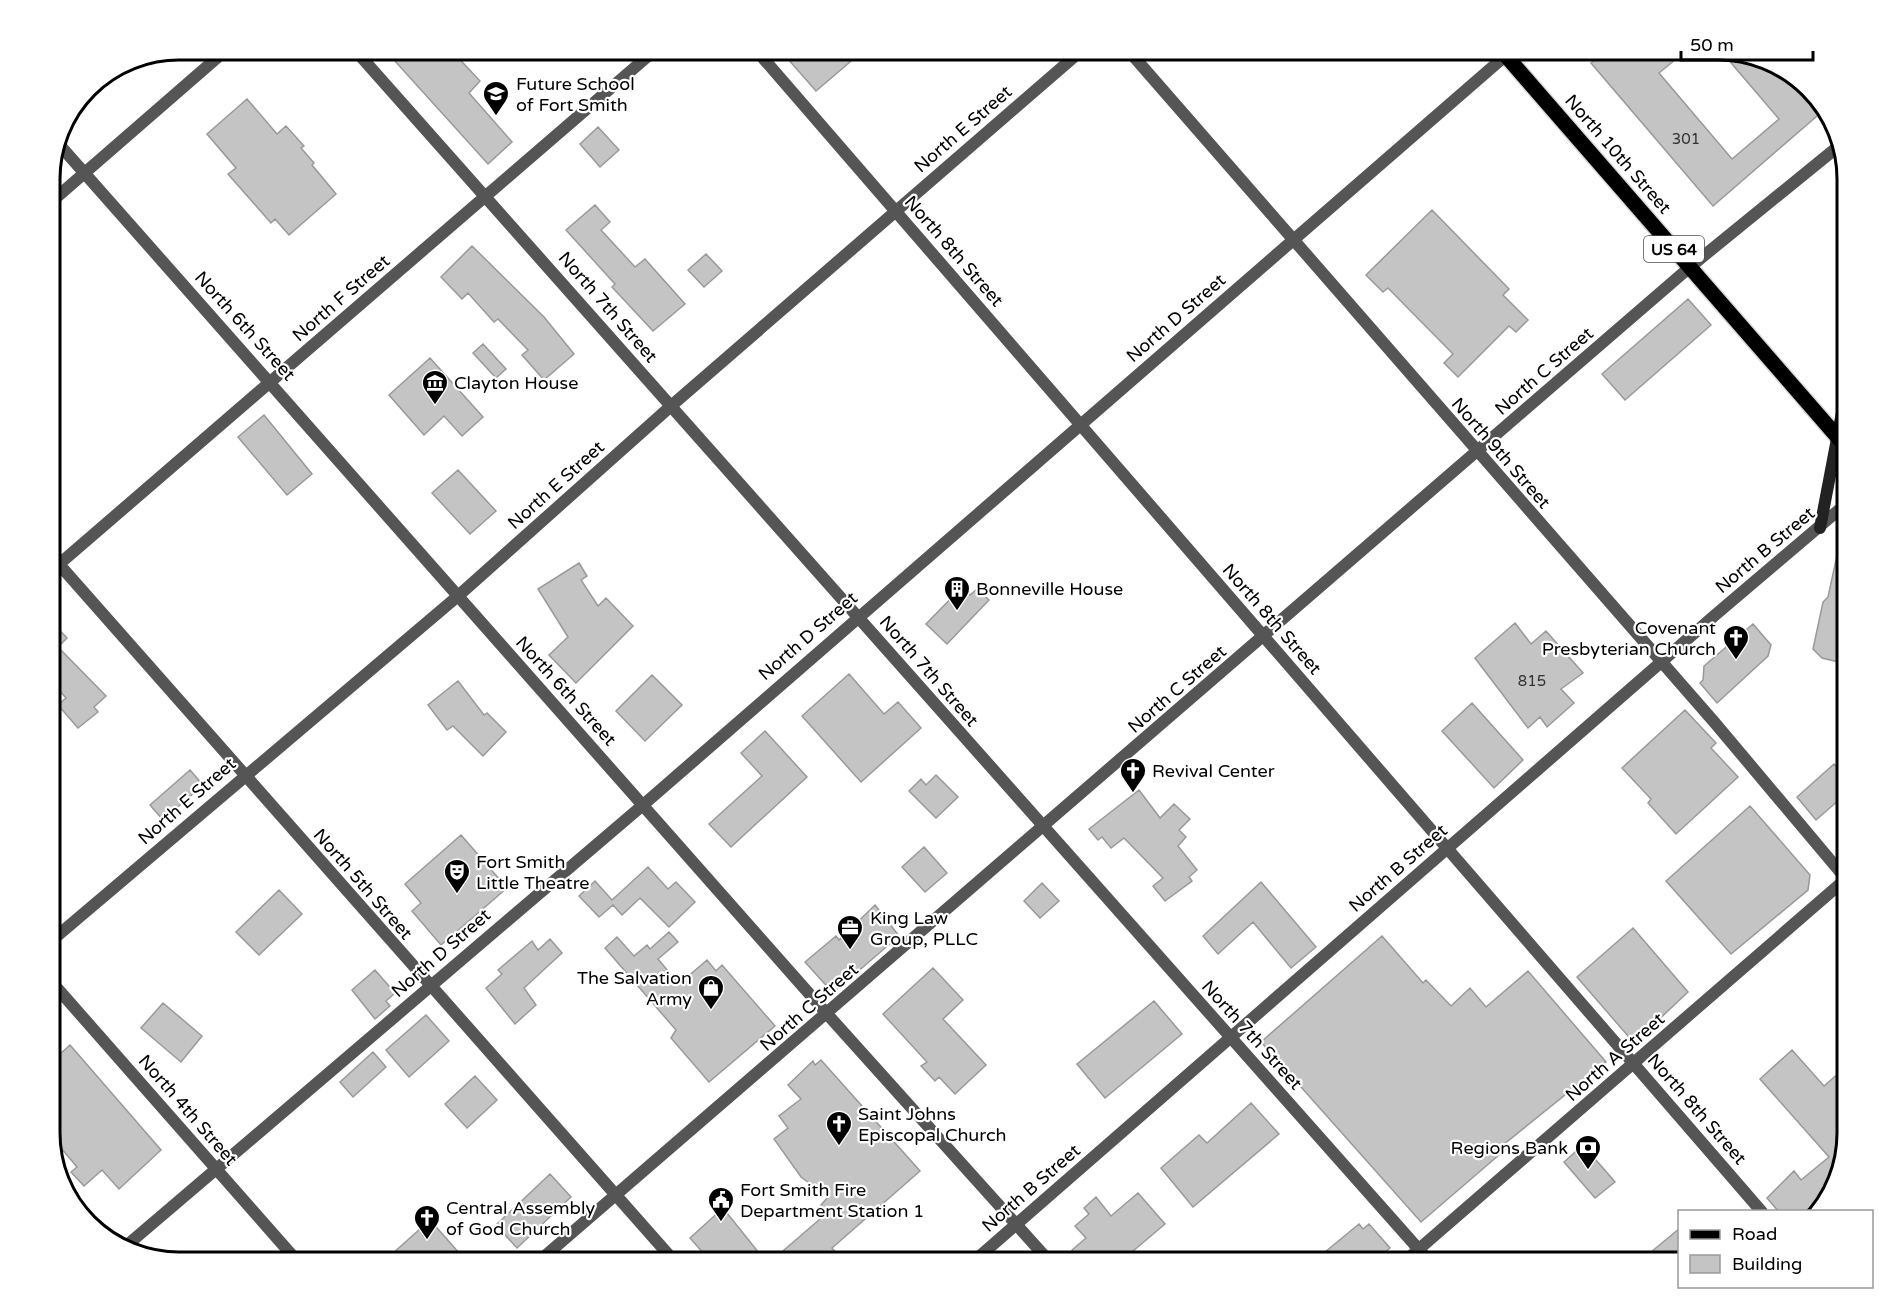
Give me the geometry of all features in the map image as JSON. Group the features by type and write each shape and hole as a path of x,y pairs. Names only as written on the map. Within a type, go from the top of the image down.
{"main road":[{"name":"North 10th Street","path":"1514,60 1837,435"},
{"path":"1820,528 1837,464"}],"street":[{"path":"60,195 215,60"},
{"name":"North 7th Street","path":"364,60 1419,1250"},
{"name":"North F Street","path":"60,563 643,60"},
{"name":"North 8th Street","path":"765,60 1760,1210"},
{"name":"North E Street","path":"60,933 244,775 458,596 671,406 1070,60"},
{"name":"North 9th Street","path":"1137,60 1837,867"},
{"name":"North D Street","path":"131,1242 643,805 1294,240 1496,60"},
{"name":"North 6th Street","path":"64,150 828,1015 1041,1252"},
{"name":"North C Street","path":"551,1252 828,1015 1690,267 1833,150"},
{"name":"North B Street","path":"986,1252 1661,662 1837,513"},
{"name":"North 5th Street","path":"60,575 244,775 665,1252"},
{"name":"North A Street","path":"1417,1252 1837,888"},
{"name":"North 4th Street","path":"60,991 288,1252"}],"building":[{"name":"Future School of Fort Smith","path":"394,60 460,60 480,81 469,93 512,142 488,164"},
{"path":"789,60 852,60 816,91"},
{"path":"1595,60 1675,60 1659,73 1732,159 1779,119 1729,61 1756,66 1771,72 1796,90 1818,115 1713,206 1591,63"},
{"path":"247,99 277,134 286,126 304,146 301,148 314,163 312,165 336,194 289,235 275,219 271,223 228,174 236,168 207,134"},
{"path":"598,127 619,150 600,167 580,144"},
{"path":"595,205 610,222 601,230 635,267 645,259 685,304 653,331 612,287 615,284 566,230"},
{"path":"1432,210 1509,289 1503,295 1528,320 1516,332 1509,326 1458,377 1444,363 1453,354 1388,288 1383,292 1366,275"},
{"path":"472,246 544,317 574,354 544,380 522,355 528,350 498,319 494,322 468,293 462,299 441,277"},
{"path":"706,254 722,271 704,287 688,270"},
{"path":"1688,299 1711,325 1625,400 1602,374"},
{"path":"483,344 506,369 496,378 473,353"},
{"name":"Clayton House","path":"430,358 483,417 462,436 444,416 424,435 389,395"},
{"path":"264,415 312,474 287,495 238,437"},
{"path":"458,470 496,511 470,534 432,493"},
{"path":"1837,555 1837,662 1822,658 1813,649 1823,602 1828,597"},
{"path":"579,563 587,576 581,580 598,606 606,598 633,626 576,683 549,655 568,637 538,589"},
{"name":"Bonneville House","path":"962,587 970,595 977,589 989,600 947,644 926,624"},
{"path":"1515,623 1531,644 1546,631 1583,673 1561,689 1574,703 1547,727 1540,717 1528,728 1475,658"},
{"name":"Covenant Presbyterian Church","path":"1753,624 1771,645 1768,656 1717,703 1700,683 1703,680 1704,666"},
{"path":"60,631 67,638 60,645"},
{"path":"60,649 106,696 94,707 98,712 78,728 60,707 60,703 66,698 60,691"},
{"path":"849,674 884,714 898,702 921,728 861,782 802,716"},
{"path":"652,675 682,705 645,741 616,711"},
{"path":"458,681 484,715 487,713 506,732 483,756 453,726 447,730 428,705"},
{"path":"1472,703 1523,760 1494,788 1442,731"},
{"path":"1685,710 1716,743 1711,748 1738,777 1676,834 1648,803 1651,799 1622,768"},
{"path":"765,731 807,777 731,847 709,824 762,776 741,753"},
{"path":"1834,764 1837,767 1837,802 1816,820 1797,797"},
{"path":"190,770 203,785 163,820 150,805"},
{"path":"936,775 958,797 936,818 909,791 921,779 926,785"},
{"path":"1139,790 1160,818 1174,804 1190,819 1179,830 1186,837 1178,846 1197,870 1189,877 1192,881 1165,901 1153,886 1163,878 1124,838 1111,848 1102,837 1098,840 1089,829"},
{"path":"1750,806 1810,875 1808,890 1731,954 1666,881"},
{"name":"Fort Smith Little Theatre","path":"461,835 507,888 441,945 412,911 421,903 405,884"},
{"path":"924,847 947,873 925,892 902,867"},
{"path":"648,867 668,889 676,882 695,902 669,927 640,898 622,915 613,905 599,917 579,896 595,881 612,900"},
{"path":"1261,882 1316,947 1291,968 1253,922 1218,954 1203,936"},
{"path":"1042,883 1059,901 1040,918 1024,901"},
{"path":"279,890 302,914 259,955 236,932"},
{"name":"King Law Group, PLLC","path":"875,905 899,936 833,993 805,962 836,936 839,940"},
{"path":"1633,928 1688,992 1634,1043 1577,977"},
{"name":"The Salvation Army","path":"669,932 678,942 658,959 679,984 707,960 716,971 722,965 775,1026 709,1082 671,1038 676,1030 605,948 617,937 634,956 647,945 650,949"},
{"path":"1382,936 1423,983 1426,980 1451,1006 1470,988 1486,1007 1528,971 1606,1062 1503,1145 1506,1149 1421,1222 1261,1042"},
{"path":"550,939 562,953 524,988 536,1005 515,1024 486,988 502,974 498,970 532,941 538,950"},
{"path":"933,968 963,1000 943,1019 986,1065 955,1094 939,1077 935,1081 921,1066 927,1062 883,1014"},
{"path":"375,970 395,993 386,1001 390,1006 375,1019 352,990"},
{"path":"1154,1001 1182,1034 1105,1098 1077,1064"},
{"path":"163,1003 202,1036 181,1062 141,1028"},
{"path":"426,1015 449,1041 409,1077 386,1050"},
{"path":"70,1045 161,1150 119,1189 102,1170 84,1186 71,1172 77,1167 61,1148 60,1141 60,1054"},
{"path":"1792,1050 1824,1086 1837,1075 1835,1156 1825,1186 1808,1210 1777,1210 1767,1198 1794,1171 1801,1180 1829,1157 1760,1079"},
{"path":"373,1052 386,1067 353,1097 340,1082"},
{"name":"Saint Johns Episcopal Church","path":"821,1060 920,1171 832,1248 835,1252 782,1252 827,1213 821,1205 828,1197 801,1177 774,1139 788,1128 779,1116 801,1099 788,1085 813,1061 815,1065"},
{"path":"475,1076 497,1100 467,1128 445,1104"},
{"path":"1251,1103 1279,1134 1193,1207 1161,1168 1199,1135 1207,1143"},
{"name":"Regions Bank","path":"1583,1145 1615,1182 1595,1198 1564,1162"},
{"path":"550,1174 571,1197 517,1248 496,1225"},
{"path":"1138,1193 1165,1224 1132,1252 1074,1252 1072,1250 1086,1238 1075,1226 1089,1214 1084,1208 1096,1197 1111,1216"},
{"name":"Fort Smith Fire Department Station 1","path":"723,1208 758,1252 702,1252 690,1238"},
{"path":"430,1220 458,1252 394,1252"},
{"path":"1359,1224 1363,1229 1369,1224 1390,1248 1385,1252 1325,1252"},
{"path":"1678,1230 1678,1252 1651,1252"}],"place":[{"name":"Future School of Fort Smith","path":"496,117"},
{"name":"Clayton House","path":"435,406"},
{"name":"Bonneville House","path":"957,612"},
{"name":"Covenant Presbyterian Church","path":"1736,661"},
{"name":"Revival Center","path":"1133,794"},
{"name":"Fort Smith Little Theatre","path":"457,895"},
{"name":"King Law Group, PLLC","path":"850,951"},
{"name":"The Salvation Army","path":"711,1011"},
{"name":"Saint Johns Episcopal Church","path":"839,1147"},
{"name":"Regions Bank","path":"1588,1171"},
{"name":"Fort Smith Fire Department Station 1","path":"721,1223"},
{"name":"Central Assembly of God Church","path":"427,1241"}]}
